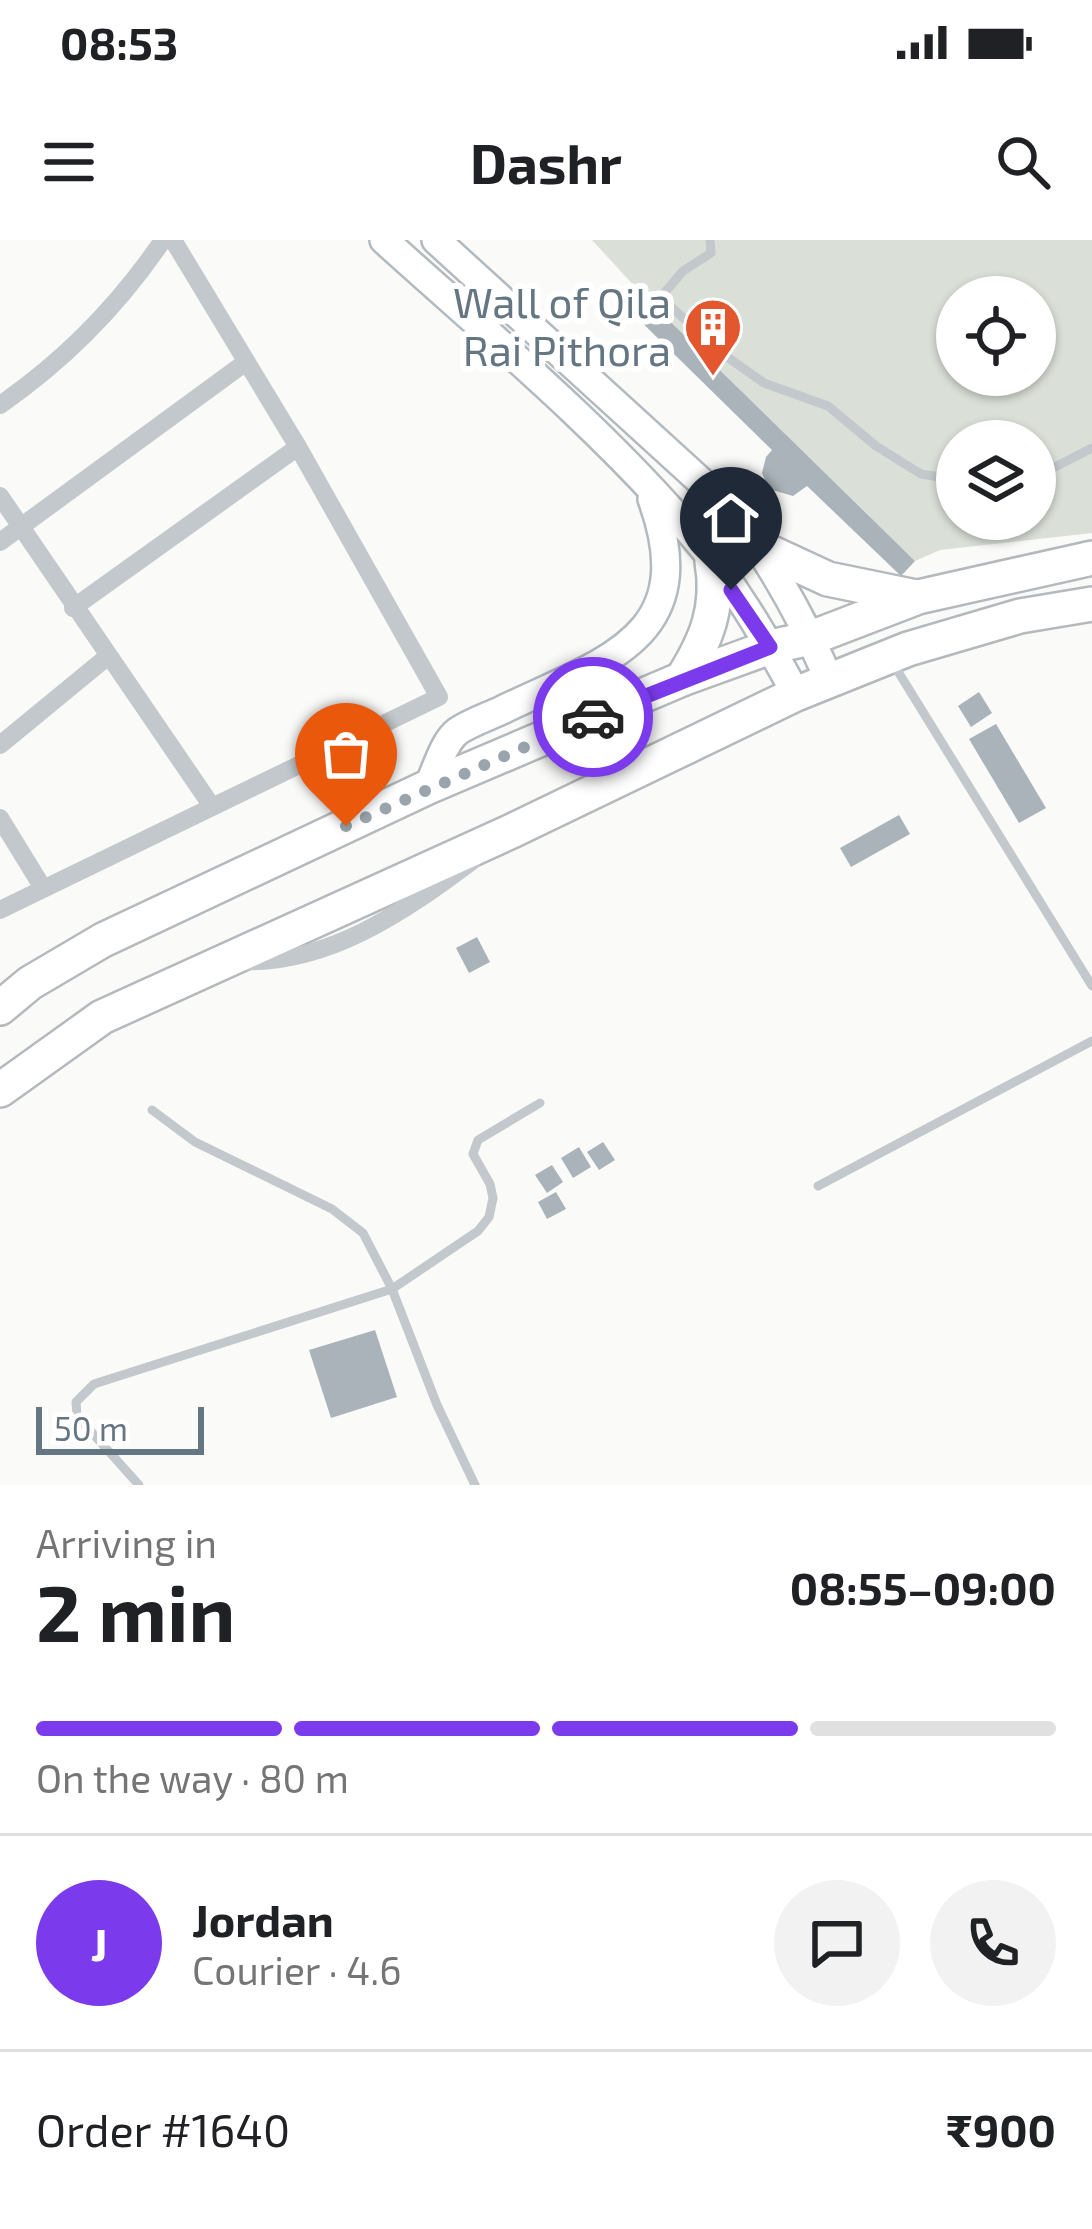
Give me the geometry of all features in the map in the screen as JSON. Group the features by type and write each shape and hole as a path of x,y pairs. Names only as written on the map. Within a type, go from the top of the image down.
{"highway":[{"path":"761,548 828,579 918,597"},
{"path":"0,1008 30,983 104,940 428,788 682,679 770,647 811,638 918,597 1092,558"},
{"path":"682,679 710,625 715,600 712,562"},
{"path":"0,1090 102,1017 514,830 796,694 888,656 1020,616 1092,604"}],"main road":[{"path":"385,240 563,403 692,534 770,647 796,694"},
{"path":"436,240 731,509 761,548 830,680"},
{"path":"428,788 458,731 616,654 650,621 663,593 668,558 648,489"}],"street":[{"path":"0,405 43,375 129,291 163,240"},
{"path":"0,910 439,697 298,447 173,240"},
{"path":"0,542 246,362"},
{"path":"74,608 298,447"},
{"path":"0,496 211,805"},
{"path":"0,745 106,657"},
{"path":"0,818 43,888"}],"lane":[{"path":"710,240 711,253 683,271 661,297 716,350 764,382 827,406 876,446 921,474 936,476"},
{"path":"1056,466 1092,448"},
{"path":"888,656 1092,986"},
{"path":"818,1186 1092,1041"},
{"path":"139,1485 77,1417 76,1402 94,1384 392,1289 478,1231 489,1216 493,1198 473,1154 478,1140 540,1103"},
{"path":"152,1110 195,1142 352,1222 371,1245 392,1289 437,1405 476,1485"}],"shaded area":[{"path":"592,240 1092,240 1092,533 1056,537 1056,420 936,420 936,540 1029,540 940,550 915,561"}],"building":[{"name":"Wall of Qila Rai Pithora","path":"638,290 915,561 901,576 807,486 793,496 769,489 762,473 772,450 624,305"},
{"path":"979,692 992,713 971,727 958,706"},
{"path":"996,724 1046,808 1019,823 969,739"},
{"path":"899,815 910,834 851,867 840,848"},
{"path":"477,937 490,962 469,973 456,948"},
{"path":"603,1142 615,1160 599,1170 587,1152"},
{"path":"579,1147 591,1167 573,1178 561,1158"},
{"path":"552,1165 563,1182 547,1193 535,1175"},
{"path":"556,1192 566,1209 547,1219 538,1202"},
{"path":"375,1330 397,1397 331,1418 309,1350"}],"way so far":[{"path":"346,826 593,717"}],"place":[{"name":"Wall of Qila Rai Pithora","path":"713,378"}],"route":[{"path":"593,717 770,647 731,590"}]}
